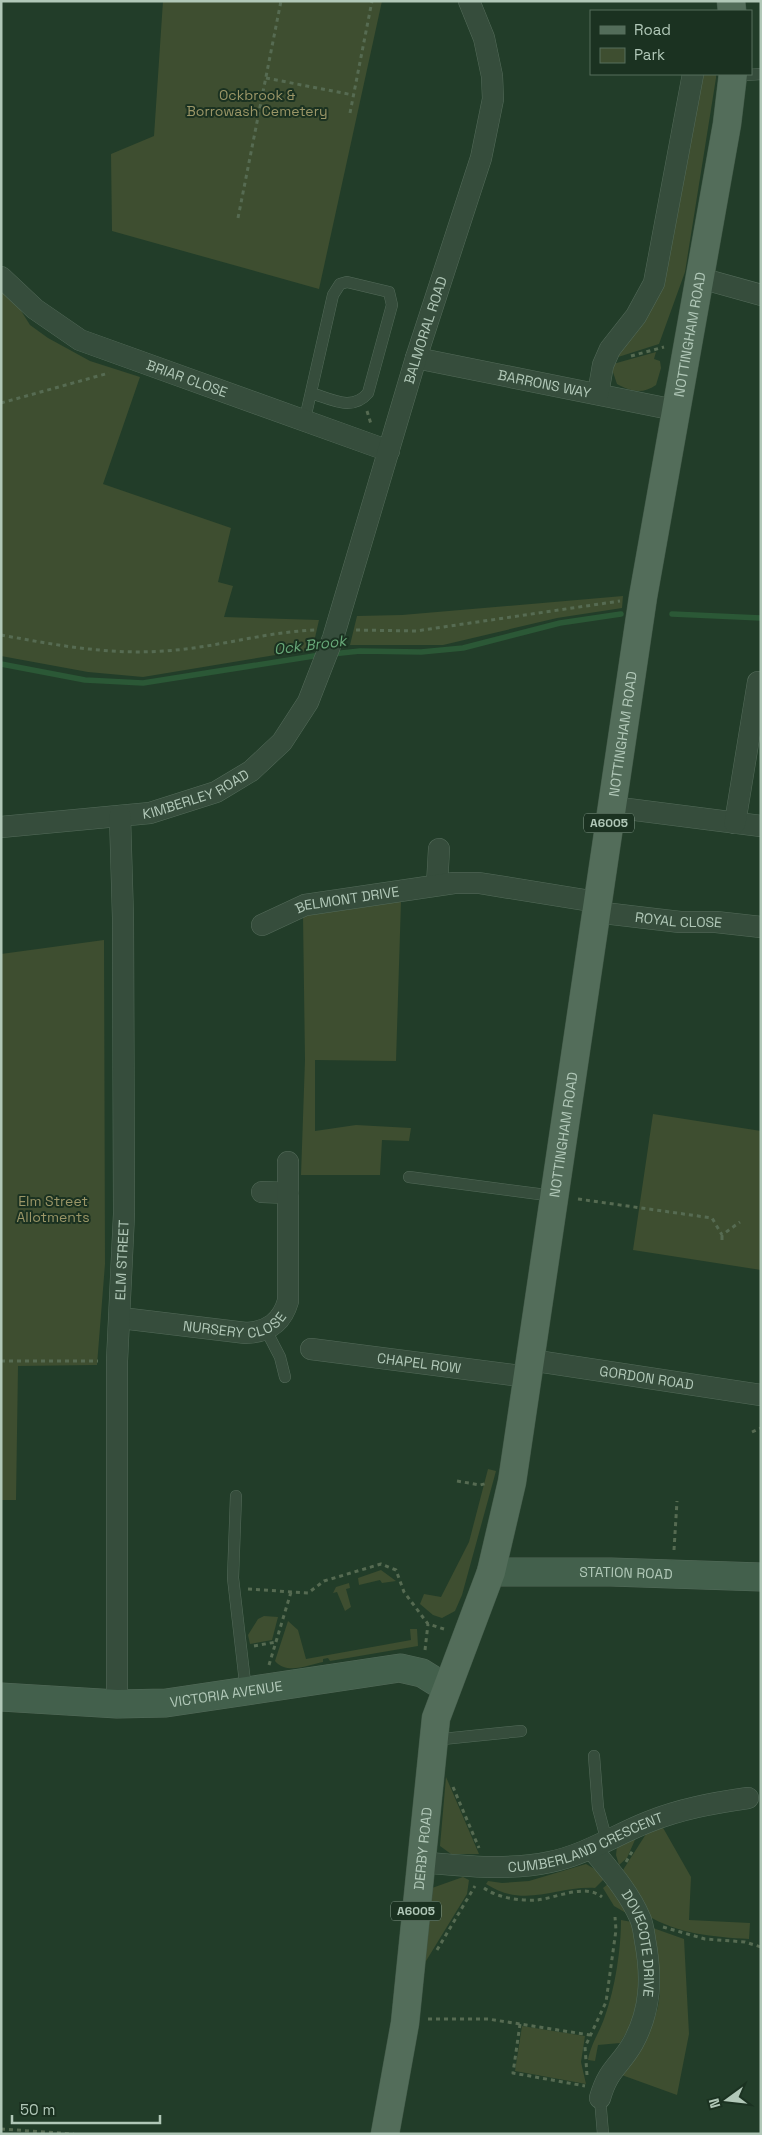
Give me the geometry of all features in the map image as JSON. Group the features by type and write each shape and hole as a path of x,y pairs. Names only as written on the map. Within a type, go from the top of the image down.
{"main road":[{"name":"NOTTINGHAM ROAD","path":"491,1572 513,1477 643,598 700,278 733,75"},
{"name":"DERBY ROAD","path":"385,2134 405,2019 436,1718 491,1572"}],"street":[{"name":"BALMORAL ROAD","path":"323,665 334,634 416,358 481,158 493,99 489,56 469,1"},
{"path":"598,394 603,365 610,349 636,316 654,283 693,75"},
{"name":"BRIAR CLOSE","path":"1,277 35,309 80,340 138,363 389,452"},
{"path":"700,278 761,295"},
{"name":"BARRONS WAY","path":"416,358 675,410"},
{"name":"KIMBERLEY ROAD","path":"1,827 150,813 195,801 216,792 251,771 282,742 308,702 323,665"},
{"path":"735,823 758,682"},
{"path":"612,807 761,826"},
{"name":"ELM STREET","path":"116,1704 117,1370 121,1318 124,1205 123,918 120,816"},
{"path":"437,885 439,849"},
{"name":"BELMONT DRIVE","path":"262,926 305,906 437,885 479,883 596,907"},
{"name":"ROYAL CLOSE","path":"596,907 680,922 716,922 761,927"},
{"name":"NURSERY CLOSE","path":"121,1318 246,1333 266,1330 280,1318 288,1302 288,1162"},
{"path":"262,1192 288,1193"},
{"name":"CHAPEL ROW","path":"311,1349 529,1369"},
{"name":"GORDON ROAD","path":"529,1369 761,1395"},
{"name":"STATION ROAD","path":"491,1572 761,1577"},
{"name":"VICTORIA AVENUE","path":"1,1697 116,1704 187,1702 310,1680 400,1668 422,1673 446,1688"},
{"name":"CUMBERLAND CRESCENT","path":"421,1862 462,1866 549,1863 599,1845 664,1816 709,1804 748,1798"},
{"name":"DOVECOTE DRIVE","path":"599,1845 641,1920 650,1976 647,2010 632,2044 606,2077 600,2098"}],"lane":[{"path":"304,423 333,295 340,284 347,282 389,292 392,305 368,393 359,402 349,404 311,393"},
{"path":"409,1177 554,1196"},
{"path":"266,1330 280,1358 285,1377"},
{"path":"236,1496 234,1589 254,1691"},
{"path":"433,1740 521,1731"},
{"path":"594,1756 599,1845"},
{"path":"600,2098 603,2134"}],"path":[{"path":"238,218 281,1"},
{"path":"350,113 372,1"},
{"path":"266,78 353,95"},
{"path":"603,365 659,347 687,344"},
{"path":"1,403 138,363"},
{"path":"1,635 67,647 123,653 166,651 301,631 334,634 416,631 643,598"},
{"path":"554,1196 712,1218 722,1235 722,1240"},
{"path":"722,1235 740,1222"},
{"path":"1,1361 97,1360"},
{"path":"752,1432 761,1428"},
{"path":"457,1482 480,1485 513,1477"},
{"path":"673,1575 677,1501"},
{"path":"234,1589 308,1593 324,1581 381,1564 396,1570 404,1592 428,1624 466,1637"},
{"path":"254,1691 292,1592"},
{"path":"477,1883 487,1890 505,1897 536,1900 584,1891 596,1892 607,1902"},
{"path":"520,2024 513,2073 590,2087 585,2061 585,2047 606,2002 616,1930 614,1914 641,1920 686,1935 705,1939 745,1942 761,1947"},
{"path":"405,2019 488,2019 590,2035"},
{"path":"1,2128 74,2134"}],"green space":[{"name":"Ockbrook & Borrowash Cemetery","path":"163,1 382,1 319,289 112,231 111,154 154,136"},
{"path":"700,75 716,75 685,272 659,344 615,358 630,340"},
{"path":"1,288 15,301 30,325 48,338 90,361 140,377 103,484 231,528 218,582 233,586 224,617 319,620 312,651 294,652 143,677 88,672 1,656"},
{"path":"656,352 654,359 660,361 661,368 656,385 646,390 636,391 617,384 612,369 613,364"},
{"path":"623,596 622,608 557,618 443,645 350,645 357,616 402,615"},
{"path":"401,901 396,1061 315,1060 315,1131 356,1125 411,1128 409,1141 382,1140 380,1175 301,1175 305,1060 303,915"},
{"name":"Elm Street Allotments","path":"104,940 105,1264 97,1365 18,1366 16,1500 1,1500 1,954"},
{"path":"653,1114 761,1131 761,1270 633,1250"},
{"path":"488,1469 496,1471 462,1595 455,1611 442,1618 433,1615 420,1604 424,1594 441,1597 469,1542"},
{"path":"381,1570 396,1581 382,1583 380,1580 359,1585 358,1578"},
{"path":"349,1583 350,1588 346,1589 351,1607 345,1611 337,1592 333,1593 336,1587"},
{"path":"264,1616 278,1617 272,1640 250,1644 248,1635 258,1619"},
{"path":"288,1621 298,1630 306,1659 411,1640 410,1629 417,1629 418,1646 330,1661 328,1658 323,1659 323,1662 298,1668 285,1667 275,1661"},
{"path":"446,1777 479,1854 451,1854 440,1846"},
{"path":"662,1826 691,1877 689,1920 750,1923 749,1939 709,1936 683,1930 647,1915 635,1889 623,1870 646,1834"},
{"path":"638,1833 627,1858 619,1865 616,1855 617,1846"},
{"path":"586,1864 607,1876 595,1888 580,1888 527,1896 500,1891 486,1884 488,1881 502,1883 529,1881"},
{"path":"463,1877 469,1880 467,1894 426,1961 422,1961 432,1888"},
{"path":"609,1883 626,1906 626,1913 614,1906 603,1888"},
{"path":"621,1920 632,1922 642,1983 633,2021 620,2043 598,2045 595,2061 588,2060 612,1994 619,1956"},
{"path":"653,1928 684,1939 689,2034 677,2095 619,2074 646,2033 658,2008 660,1986"},
{"path":"522,2026 585,2036 581,2062 586,2084 515,2071"}],"waterway":[{"name":"Ock Brook","path":"332,654 360,651 421,652 463,648 560,623 621,614"},
{"name":"Ock Brook","path":"672,614 761,618"},
{"name":"Ock Brook","path":"1,664 85,680 143,683 320,655"}]}
